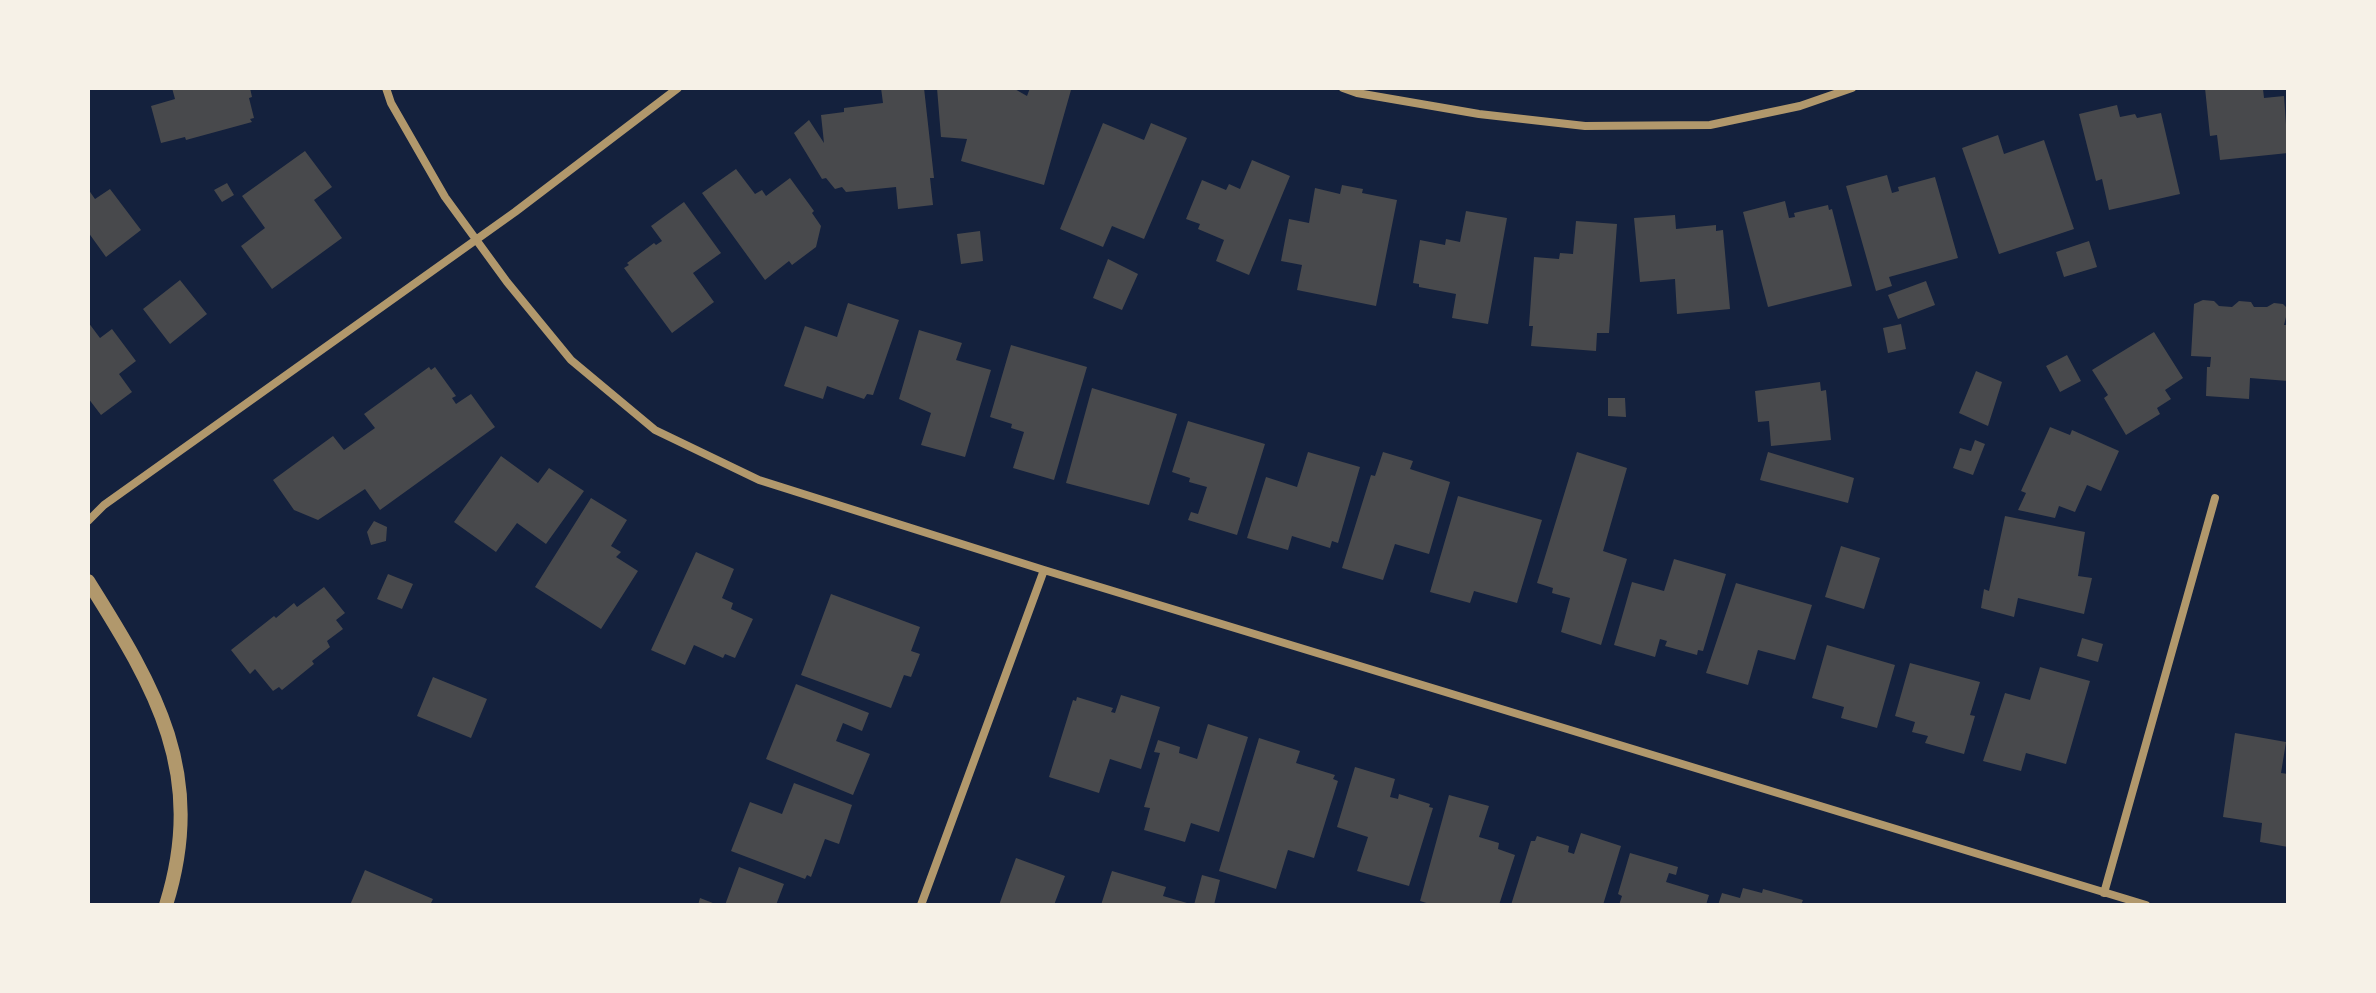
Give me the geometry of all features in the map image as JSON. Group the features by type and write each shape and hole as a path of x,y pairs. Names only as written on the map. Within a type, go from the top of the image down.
{"street":[{"path":"386,88 391,103 445,197 571,360 655,430 759,480 1044,570 2146,905"},
{"path":"88,521 104,505 477,239 678,88"},
{"path":"1343,88 1479,114 1585,126 1616,126 1710,125 1800,106 1852,88"},
{"path":"2104,893 2215,498"},
{"path":"921,905 1044,570"},
{"path":"88,581 147,680 167,725 179,769 183,811 180,846 166,905"}],"building":[{"path":"172,88 250,88 254,118 250,119 252,122 186,140 185,137 161,143 151,106 175,99"},
{"path":"881,88 924,88 934,178 930,178 933,205 898,209 896,187 846,192 842,187 835,189 826,178 822,179 794,133 809,120 824,143 821,115 844,112 844,108 883,103"},
{"path":"937,88 1013,88 1027,96 1030,88 1071,90 1044,185 961,161 967,139 941,137"},
{"path":"2205,88 2263,89 2264,98 2284,96 2288,153 2220,160 2217,135 2210,136"},
{"path":"2117,105 2120,117 2135,114 2137,118 2161,113 2180,194 2109,210 2102,179 2096,181 2079,114"},
{"path":"1103,123 1144,140 1151,123 1187,138 1144,239 1112,226 1103,247 1060,229"},
{"path":"1998,135 2004,154 2044,140 2074,229 1999,254 1962,148"},
{"path":"305,151 332,187 314,200 342,238 272,289 241,246 265,228 242,196"},
{"path":"1252,160 1290,176 1249,275 1216,261 1224,240 1198,229 1200,224 1186,219 1202,180 1226,190 1229,184 1240,189"},
{"path":"736,169 755,194 762,190 766,196 790,178 821,226 816,247 792,265 789,261 765,280 702,193"},
{"path":"1887,175 1892,193 1899,191 1898,187 1935,177 1958,258 1889,277 1892,286 1876,291 1846,186"},
{"path":"227,183 234,195 222,202 214,190"},
{"path":"1342,185 1363,189 1362,193 1397,200 1376,306 1297,290 1302,265 1281,261 1289,219 1309,223 1315,188 1340,194"},
{"path":"88,189 95,199 110,189 141,230 106,257 88,232"},
{"path":"1785,201 1789,218 1795,217 1794,213 1828,205 1829,210 1832,209 1852,286 1768,307 1743,212"},
{"path":"684,202 721,253 693,273 714,302 672,333 624,268 654,243 656,245 662,241 651,226"},
{"path":"1466,211 1507,218 1488,324 1452,318 1456,294 1413,283 1420,240 1445,245 1446,239 1460,242"},
{"path":"1675,215 1676,229 1716,225 1716,231 1723,230 1730,309 1677,314 1675,279 1640,282 1634,218"},
{"path":"1576,221 1617,224 1609,333 1597,333 1596,351 1531,346 1533,326 1529,326 1534,257 1559,259 1560,253 1573,254"},
{"path":"980,231 983,261 961,264 957,234"},
{"path":"2089,241 2097,267 2064,277 2056,252"},
{"path":"1108,259 1138,274 1122,310 1093,298"},
{"path":"180,280 207,314 170,344 143,309"},
{"path":"1926,281 1935,305 1898,319 1888,295"},
{"path":"2203,300 2232,307 2239,301 2251,302 2254,307 2283,304 2288,309 2284,325 2288,325 2288,381 2250,378 2249,399 2206,396 2207,367 2210,367 2211,357 2191,356 2194,304"},
{"path":"848,303 899,320 873,395 867,394 864,399 827,386 823,399 784,386 805,326 837,337"},
{"path":"88,322 100,338 112,329 136,361 119,374 132,392 101,415 88,398"},
{"path":"1901,324 1906,349 1888,353 1883,328"},
{"path":"919,330 962,343 956,360 991,370 965,457 921,445 931,413 899,399"},
{"path":"2154,332 2183,378 2165,390 2171,399 2157,408 2160,414 2126,435 2104,398 2108,395 2092,370"},
{"path":"1011,345 1087,367 1054,480 1013,468 1024,432 1011,428 1012,424 990,417"},
{"path":"2067,355 2081,381 2060,392 2046,366"},
{"path":"429,367 431,370 435,367 456,396 452,398 456,404 471,394 495,427 380,510 365,489 318,520 294,510 273,480 333,436 344,450 375,428 364,414"},
{"path":"1976,371 2002,382 1988,426 1959,413"},
{"path":"1820,382 1821,391 1826,390 1831,440 1771,446 1769,421 1758,422 1755,391"},
{"path":"1092,388 1177,414 1149,505 1066,483"},
{"path":"1608,398 1625,398 1626,417 1608,416"},
{"path":"1188,421 1265,444 1237,535 1188,520 1191,512 1198,514 1207,487 1189,482 1190,478 1172,472"},
{"path":"2050,427 2070,435 2072,430 2119,451 2101,491 2087,485 2075,512 2059,506 2055,518 2018,510 2026,493 2021,491"},
{"path":"1975,440 1985,444 1973,475 1953,468 1960,448 1971,451"},
{"path":"1308,452 1360,467 1338,543 1332,541 1330,548 1292,536 1288,550 1247,538 1266,477 1297,487"},
{"path":"1383,452 1413,461 1410,469 1450,482 1429,554 1395,544 1383,580 1342,568 1371,475 1375,476"},
{"path":"1577,452 1627,468 1603,551 1627,559 1601,645 1561,632 1570,598 1552,593 1553,588 1537,583"},
{"path":"1768,452 1854,478 1848,503 1760,480"},
{"path":"501,456 538,483 549,468 584,491 546,544 517,523 496,552 454,522"},
{"path":"1458,496 1542,520 1517,603 1474,591 1470,603 1430,592"},
{"path":"591,498 627,520 611,546 621,552 616,557 638,571 601,629 535,587"},
{"path":"2005,516 2085,532 2078,576 2092,578 2084,614 2018,598 2014,617 1981,608 1984,589 1989,591"},
{"path":"374,521 387,527 386,541 371,545 367,532"},
{"path":"1841,546 1880,558 1864,609 1825,597"},
{"path":"696,552 734,569 722,598 733,603 731,609 753,619 735,658 725,654 723,658 694,645 685,665 651,650"},
{"path":"1674,559 1726,574 1703,651 1698,650 1697,655 1665,646 1667,641 1660,639 1655,657 1614,645 1632,582 1664,591"},
{"path":"388,574 413,584 402,609 377,599"},
{"path":"1736,583 1812,605 1795,660 1758,650 1748,685 1706,673"},
{"path":"324,587 345,613 336,620 343,629 327,641 330,647 312,661 314,664 282,690 279,687 273,691 255,669 250,674 231,650 274,616 276,618 294,603 297,607"},
{"path":"831,594 920,627 911,651 920,654 911,677 904,675 891,708 801,675"},
{"path":"2082,638 2103,644 2098,662 2077,656"},
{"path":"1827,645 1895,665 1877,728 1841,718 1844,707 1812,698"},
{"path":"1910,663 1980,682 1970,715 1975,716 1964,754 1925,743 1928,736 1912,732 1915,722 1895,716"},
{"path":"2040,667 2090,681 2066,764 2026,753 2021,771 1983,761 2005,693 2030,700"},
{"path":"433,677 487,699 471,738 417,716"},
{"path":"796,684 869,713 862,731 843,723 836,741 870,754 853,795 766,759"},
{"path":"1121,695 1160,707 1141,769 1110,759 1099,793 1049,777 1073,700 1076,701 1077,697 1113,708 1111,712 1115,713"},
{"path":"1208,724 1248,737 1219,832 1191,823 1185,842 1144,830 1150,808 1144,807 1160,753 1154,752 1158,740 1180,747 1179,753 1197,759"},
{"path":"2235,733 2286,742 2281,773 2288,774 2288,847 2260,842 2262,823 2223,817"},
{"path":"1259,738 1300,751 1296,763 1335,775 1333,779 1338,781 1314,858 1288,850 1276,889 1219,871"},
{"path":"1355,767 1395,779 1390,797 1398,799 1399,794 1430,804 1429,807 1433,808 1409,886 1357,871 1368,837 1337,827"},
{"path":"794,783 852,805 839,844 825,839 811,877 807,875 805,879 731,851 750,802 782,814"},
{"path":"1449,795 1489,806 1479,837 1499,843 1498,849 1515,855 1499,905 1433,905 1420,901"},
{"path":"1581,833 1621,846 1603,905 1511,905 1531,841 1535,841 1537,836 1569,846 1568,852 1574,854"},
{"path":"1630,853 1678,867 1676,875 1669,873 1666,882 1709,895 1706,905 1619,905 1622,896 1618,894"},
{"path":"1016,858 1065,876 1054,905 999,905"},
{"path":"739,867 784,884 776,905 725,905"},
{"path":"365,870 433,899 430,905 350,905"},
{"path":"1112,871 1166,887 1163,896 1187,903 1101,905"},
{"path":"1202,875 1220,880 1214,905 1194,905"},
{"path":"1743,888 1762,893 1763,889 1803,900 1801,905 1718,905 1722,893 1740,898"},
{"path":"700,898 718,905 698,905"}]}
